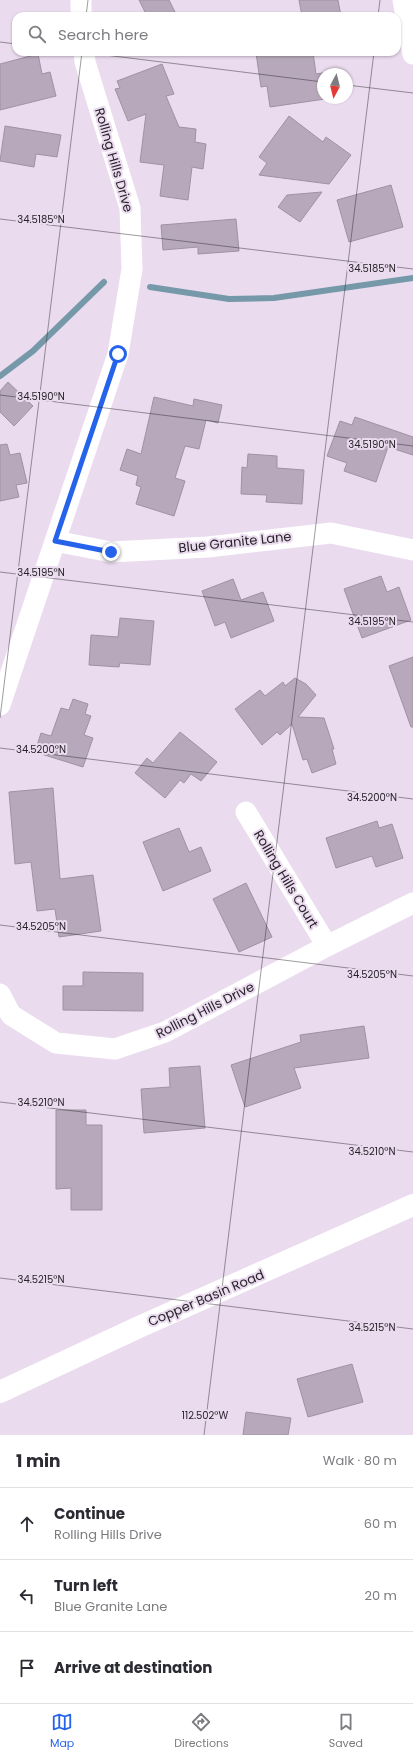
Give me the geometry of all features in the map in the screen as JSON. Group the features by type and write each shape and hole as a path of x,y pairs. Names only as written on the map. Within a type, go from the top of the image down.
{"street":[{"path":"81,0 81,12"},
{"path":"403,0 413,54"},
{"name":"Rolling Hills Drive","path":"0,705 118,354 132,269 130,208 84,56"},
{"name":"Blue Granite Lane","path":"55,541 111,552 208,546 331,533 413,550"},
{"name":"Rolling Hills Court","path":"246,812 326,946"},
{"name":"Rolling Hills Drive","path":"0,994 11,1015 56,1043 115,1048 165,1032 326,946 413,904"},
{"name":"Copper Basin Road","path":"0,1392 139,1327 413,1206"}],"building":[{"path":"139,0 169,0 175,12 145,12"},
{"path":"299,0 338,0 340,12 301,12"},
{"path":"30,56 38,56 42,74 50,72 56,96 0,110 0,64"},
{"path":"256,56 314,56 317,74 317,100 270,107 267,86 261,87"},
{"path":"162,64 174,94 166,96 179,127 196,129 195,142 206,144 203,169 192,167 188,200 160,196 164,165 140,162 146,114 128,121 115,89 120,88 117,81"},
{"path":"289,116 323,142 326,137 351,155 329,184 259,175 267,163 259,157"},
{"path":"5,126 61,135 57,157 36,154 34,167 0,161"},
{"path":"391,185 403,227 349,242 337,200"},
{"path":"322,192 300,222 278,207 287,195"},
{"path":"236,219 239,251 198,254 198,247 163,250 161,225"},
{"path":"8,382 33,406 14,426 0,412 0,391"},
{"path":"154,397 193,406 194,399 222,405 218,423 206,420 199,449 185,446 175,478 185,481 174,516 136,504 141,487 136,485 138,476 120,470 127,449 141,454"},
{"path":"355,417 413,437 413,455 388,447 376,482 344,471 347,463 327,456 340,421 352,425"},
{"path":"7,444 10,455 20,453 27,483 16,485 19,497 0,501 0,445"},
{"path":"248,454 277,456 277,468 304,470 302,504 266,502 267,495 241,494 242,467 247,468"},
{"path":"381,576 387,592 399,587 411,620 362,638 344,589"},
{"path":"233,579 241,600 263,592 274,621 231,638 225,622 215,626 202,591"},
{"path":"120,618 154,621 150,665 120,663 119,667 89,665 91,635 118,637"},
{"path":"413,657 413,727 411,727 389,666"},
{"path":"295,678 306,684 316,695 298,717 324,718 334,749 332,749 336,764 312,773 307,759 303,760 292,724 280,735 277,732 262,745 235,709 260,690 265,696 283,682 285,686"},
{"path":"73,699 88,704 85,714 91,716 84,735 93,738 83,767 35,752 41,733 51,736 61,708 69,710"},
{"path":"180,732 217,762 201,781 191,774 184,783 180,780 165,798 135,773 147,758 153,763"},
{"path":"53,788 60,879 93,875 101,931 59,937 55,909 37,911 31,862 15,864 9,792"},
{"path":"377,821 379,828 392,824 403,858 376,867 372,856 336,868 326,838"},
{"path":"179,828 189,852 201,847 211,871 163,891 143,842"},
{"path":"246,883 272,937 239,952 213,899"},
{"path":"83,972 143,973 143,1011 63,1010 63,986 83,986"},
{"path":"364,1026 369,1058 294,1068 301,1088 245,1107 231,1065 301,1042 300,1035"},
{"path":"200,1066 205,1128 144,1133 141,1089 170,1087 169,1068"},
{"path":"56,1110 86,1110 86,1125 102,1125 102,1210 71,1210 71,1188 56,1189"},
{"path":"352,1364 363,1402 308,1417 297,1379"},
{"path":"246,1412 291,1418 288,1435 243,1435"}],"waterway":[{"path":"150,287 229,299 274,298 413,278"},
{"path":"0,376 33,351 104,282"}],"route":[{"path":"111,552 55,541 118,354"}]}
